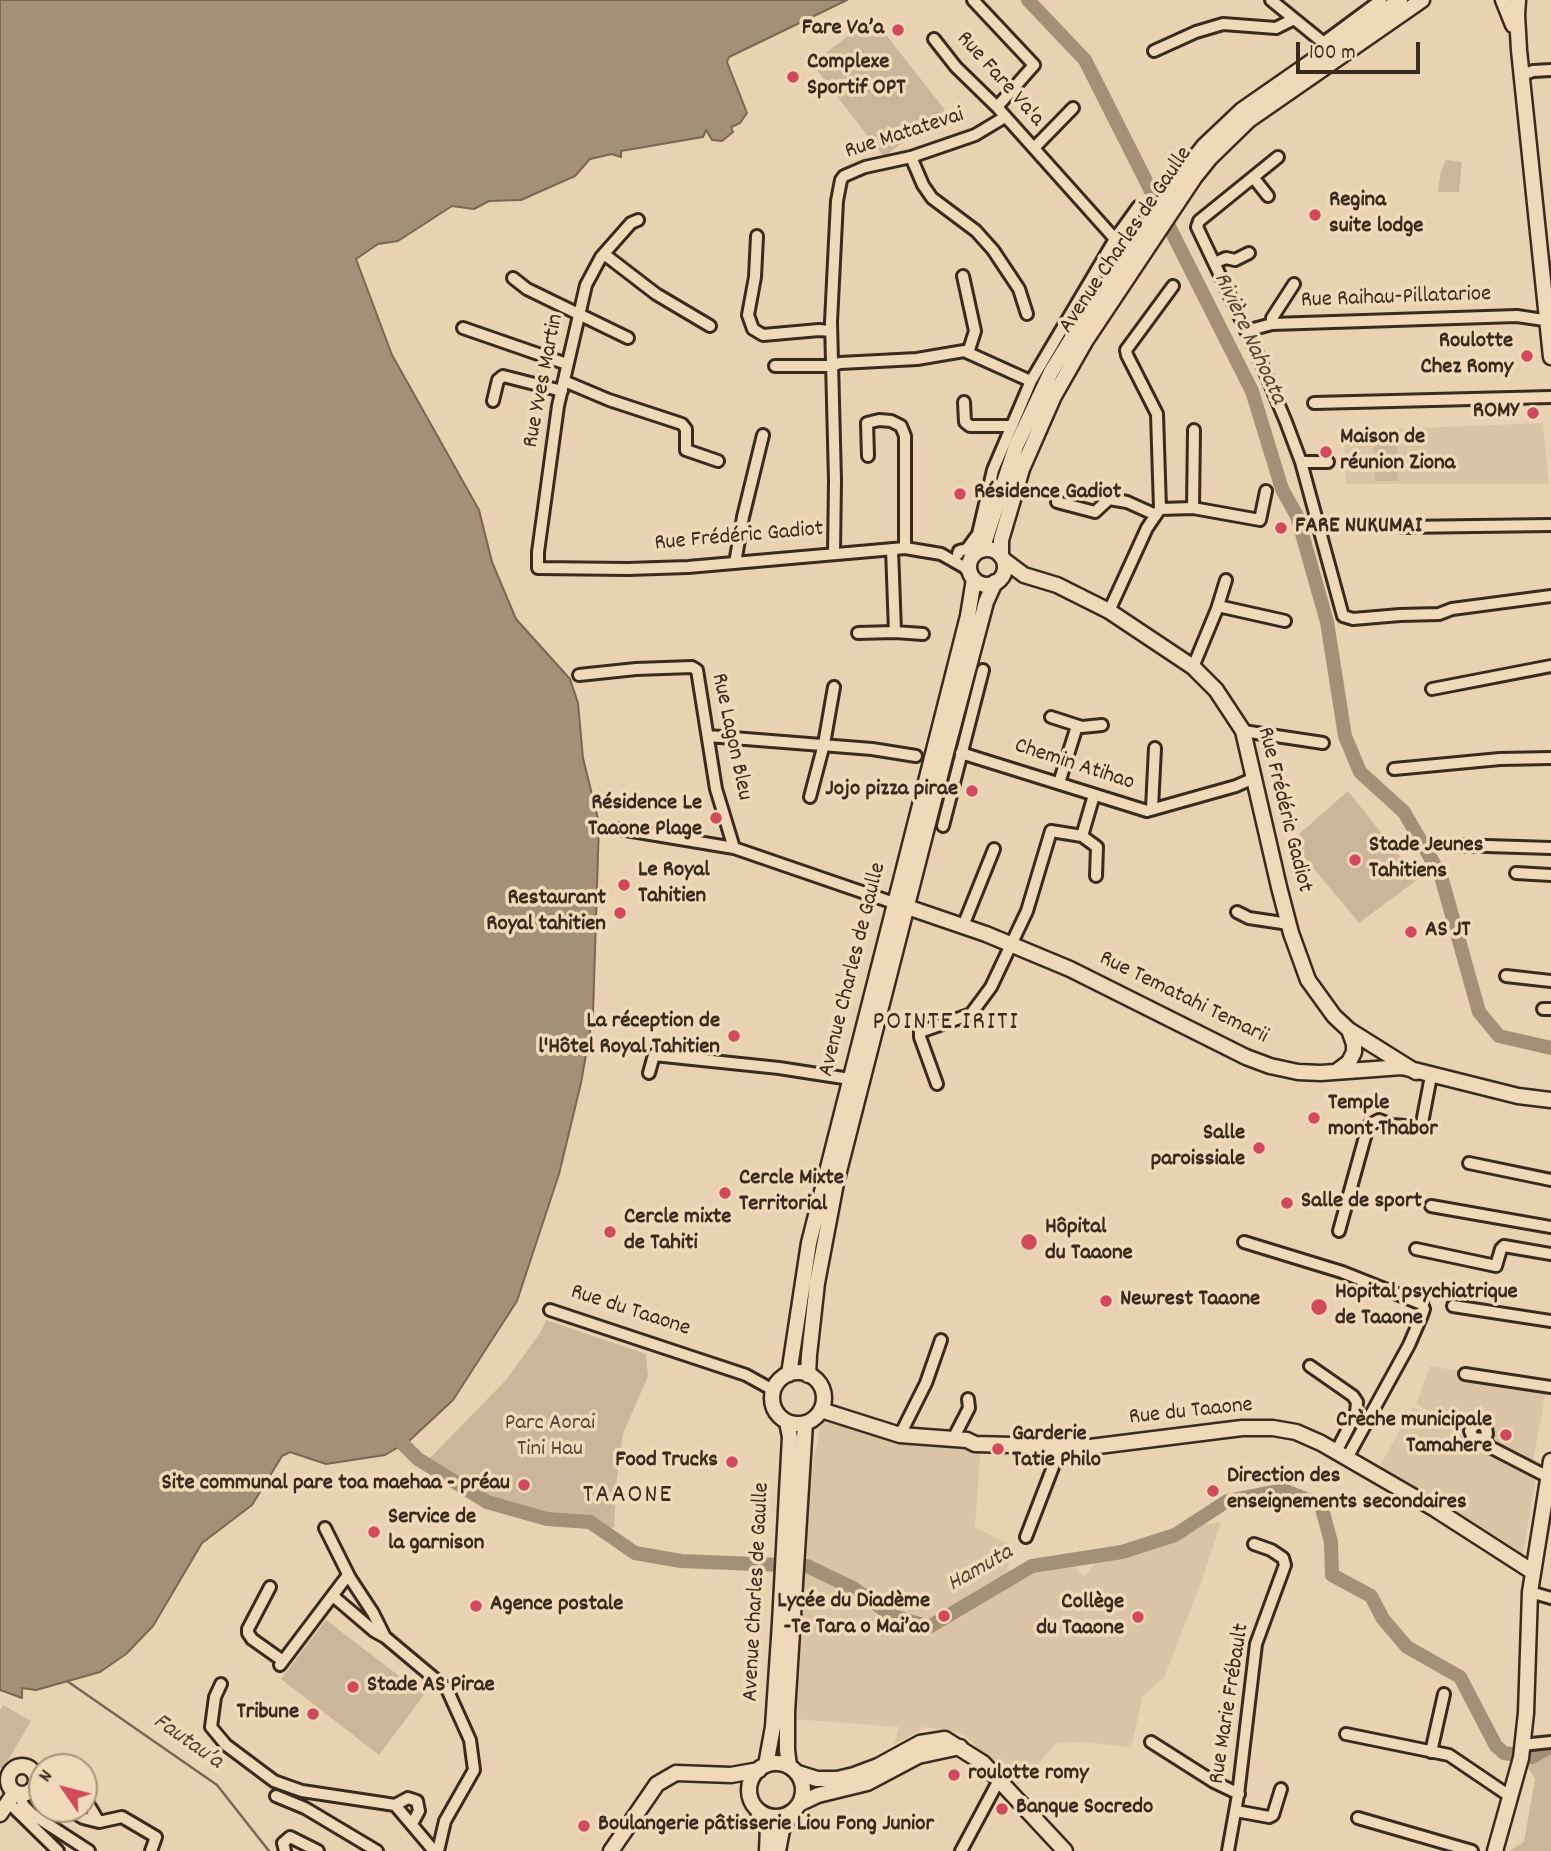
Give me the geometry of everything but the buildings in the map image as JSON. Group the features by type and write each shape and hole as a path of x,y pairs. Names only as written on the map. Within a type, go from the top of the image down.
{"main road":[{"name":"Avenue Charles de Gaulle","path":"1172,199 1249,120 1422,0"},
{"path":"1503,0 1511,18 1519,50"},
{"path":"1518,0 1519,50 1551,357"},
{"name":"Avenue Charles de Gaulle","path":"1002,558 1001,540 1017,484 1046,410 1077,353 1204,146 1266,92 1392,2"},
{"name":"Avenue Charles de Gaulle","path":"979,551 1010,460 1043,387 1077,330 1152,229"},
{"path":"992,549 1002,558 1004,571 997,580 982,584 973,577 970,563 979,551 992,549"},
{"name":"Rue Frédéric Gadiot","path":"1002,558 1024,575 1058,585 1108,611 1193,667 1224,700 1243,731 1289,924 1308,981 1334,1016 1365,1048 1393,1067"},
{"name":"Rue Frédéric Gadiot","path":"997,580 1024,575"},
{"name":"Avenue Charles de Gaulle","path":"808,1375 817,1283 830,1209 968,616 973,577"},
{"name":"Avenue Charles de Gaulle","path":"789,1374 809,1243 850,1079 986,602 997,580"},
{"name":"Rue Tematahi Temarii","path":"901,905 1013,944 1107,986 1258,1062 1298,1072 1371,1071 1393,1067 1416,1072"},
{"path":"1337,1071 1349,1062 1354,1052 1349,1030"},
{"name":"Rue Frédéric Gadiot","path":"1349,1030 1416,1072"},
{"path":"1416,1072 1518,1096 1551,1100"},
{"path":"773,1390 779,1380 799,1372 818,1381 823,1392 821,1410 816,1417 805,1423 787,1422"},
{"name":"Avenue Charles de Gaulle","path":"773,1390 775,1410 787,1422 790,1437 787,1750 793,1770"},
{"name":"Rue du Taaone","path":"821,1410 900,1435 960,1440 975,1444 1059,1443 1090,1447 1242,1428 1296,1432 1342,1455 1435,1509 1533,1572"},
{"name":"Avenue Charles de Gaulle","path":"789,1559 805,1423"},
{"path":"1495,1851 1519,1770 1526,1713 1530,1592 1551,1461"},
{"name":"Avenue Charles de Gaulle","path":"763,1767 773,1727 788,1579"},
{"path":"611,1851 657,1784 683,1772 731,1775 776,1763 817,1779 836,1779 878,1766 920,1743 945,1739 984,1763 1065,1851"},
{"path":"667,1778 692,1778 731,1784 739,1787 763,1814 784,1816 818,1795 867,1783 918,1756 960,1747"},
{"path":"763,1767 750,1784 753,1804 768,1827 767,1851"},
{"path":"778,1851 782,1830 796,1807 803,1788 793,1770"}],"street":[{"path":"973,0 1034,65 997,107"},
{"path":"1271,0 1327,46"},
{"path":"1154,51 1196,32 1223,24 1276,28 1294,19"},
{"name":"Rue Fare Va'a","path":"934,39 1115,239"},
{"path":"1522,75 1551,70"},
{"name":"Rue Fare Va'a","path":"1034,148 1073,108"},
{"name":"Rue Matatevai","path":"834,552 831,331 837,201 841,180 865,167 911,157 975,135 1005,117"},
{"path":"1278,156 1197,224 1301,462 1343,616 1365,619 1439,614 1452,608 1551,596"},
{"path":"911,157 932,198 984,238 1019,289 1027,314"},
{"path":"1254,177 1268,197"},
{"path":"958,554 967,549 978,534 993,470 1031,381 1115,239 1139,208"},
{"name":"Rue Yves Martin","path":"540,569 537,562 538,552 563,386 586,285 594,267 604,254 631,223 638,220"},
{"path":"757,236 755,277 748,315 753,328 763,335 831,331"},
{"path":"1214,263 1226,258 1235,260 1249,253"},
{"path":"604,254 656,294 710,326"},
{"path":"963,276 975,331 968,353"},
{"path":"513,278 527,289 628,338"},
{"path":"1272,324 1272,318 1294,284"},
{"path":"1108,611 1147,528 1158,512 1157,414 1126,352 1137,332 1173,286"},
{"name":"Rue Raihau-Pillatarioe","path":"1246,331 1272,324 1517,316 1549,325"},
{"path":"463,328 567,364"},
{"path":"775,366 831,366 840,363 917,359 958,350 1026,379"},
{"path":"493,401 498,380 503,376 563,386 682,424 686,429 685,450 718,461"},
{"path":"1314,403 1551,397"},
{"path":"964,402 965,422 970,426 1012,426"},
{"path":"868,456 867,423 891,421 901,426 905,436 906,459 905,548"},
{"path":"1194,508 1195,430"},
{"path":"735,563 763,435"},
{"path":"1301,462 1328,462"},
{"path":"1057,502 1095,512 1109,499 1158,512 1194,508 1260,520 1266,491"},
{"path":"1402,527 1551,525"},
{"path":"892,548 895,632"},
{"name":"Rue Frédéric Gadiot","path":"540,569 628,569 735,563 892,548 941,554 979,551"},
{"name":"Rue Frédéric Gadiot","path":"941,554 964,567 973,577"},
{"path":"1193,667 1226,580"},
{"path":"1218,606 1285,621"},
{"path":"859,633 923,634"},
{"path":"1432,689 1551,666"},
{"name":"Rue Lagon Bleu","path":"579,675 692,667 697,670 716,789 734,848"},
{"path":"943,827 984,670"},
{"path":"810,797 824,744 834,687"},
{"path":"1051,717 1077,726 1102,725"},
{"path":"1059,783 1077,726"},
{"path":"1243,731 1323,743"},
{"path":"709,736 824,744 916,756"},
{"path":"1152,808 1156,748"},
{"name":"Chemin Atihao","path":"961,753 1147,811 1236,786 1254,778"},
{"path":"1394,769 1551,758"},
{"path":"1082,836 1094,795"},
{"name":"Rue Tematahi Temarii","path":"620,829 734,848 901,905"},
{"path":"937,1084 920,1032 971,1014 991,987 1027,911 1051,831 1082,836 1097,847 1097,876"},
{"path":"1455,845 1551,848"},
{"path":"963,926 994,849"},
{"path":"1516,873 1551,875"},
{"path":"1237,912 1249,918 1289,924"},
{"path":"1506,976 1551,981"},
{"path":"649,1073 654,1055 779,1068 850,1079"},
{"path":"1339,1231 1368,1126 1379,1120 1392,1125 1419,1127 1431,1076"},
{"path":"1469,1163 1551,1180"},
{"path":"1431,1206 1551,1227"},
{"path":"1244,1242 1342,1272 1422,1304 1424,1309 1409,1345 1342,1455"},
{"path":"1416,1249 1496,1266 1504,1246 1551,1254"},
{"path":"1453,1306 1551,1321"},
{"name":"Rue du Taaone","path":"550,1310 751,1377 773,1390"},
{"path":"900,1435 926,1383 941,1340"},
{"path":"1310,1366 1353,1396 1357,1402 1342,1455"},
{"path":"1465,1374 1551,1387"},
{"path":"960,1440 969,1408 968,1399"},
{"path":"1483,1439 1490,1447 1548,1477"},
{"path":"1026,1537 1059,1443"},
{"path":"325,1528 348,1575 385,1637"},
{"name":"Rue Marie Frébault","path":"1228,1851 1236,1811 1256,1644 1285,1565 1283,1558 1254,1544"},
{"path":"270,1587 248,1633 281,1663 348,1575"},
{"path":"1530,1592 1551,1598"},
{"path":"333,1596 447,1689 470,1740 474,1770 445,1821 436,1851"},
{"path":"221,1684 215,1697 211,1727 226,1745 274,1781 302,1791 395,1805 408,1798 417,1801 419,1811 412,1824"},
{"path":"1431,1752 1444,1694"},
{"path":"1346,1734 1449,1755 1511,1797"},
{"path":"1151,1742 1238,1794"},
{"path":"1522,1746 1551,1742"},
{"path":"961,1851 999,1780"},
{"path":"1236,1811 1269,1817 1273,1815 1281,1789"},
{"path":"24,1792 58,1851"},
{"path":"24,1792 23,1805 32,1814 89,1851"},
{"path":"276,1796 305,1808 377,1851"},
{"path":"395,1805 436,1851"},
{"path":"99,1822 122,1817 156,1836 151,1851"},
{"path":"1358,1818 1472,1851"},
{"path":"285,1851 283,1843 290,1837 318,1851"}],"shaded area":[{"path":"0,0 847,0 729,57 727,62 747,113 740,123 731,127 733,132 722,141 712,140 706,130 703,137 621,151 621,157 612,154 590,159 575,176 521,200 489,201 474,209 452,206 398,241 378,244 356,259 392,355 479,510 492,562 516,619 570,679 578,703 583,758 599,823 593,1014 581,1083 559,1174 517,1301 453,1400 409,1441 385,1455 326,1464 290,1452 282,1456 252,1505 202,1543 153,1626 126,1654 100,1672 36,1690 22,1688 22,1698 0,1690"},
{"path":"1543,423 1549,484 1346,484 1344,431"},
{"name":"Crèche municipale Tamahere","path":"1430,1366 1547,1386 1532,1467 1416,1404"},
{"path":"1413,1407 1536,1478 1522,1559 1378,1469"},
{"name":"Lycée du Diadème -Te Tara o Mai’ao","path":"822,1419 901,1441 981,1442 975,1527 1014,1547 1007,1570 1075,1566 1084,1577 1095,1563 1148,1550 1194,1526 1221,1522 1164,1678 1143,1696 1131,1747 1081,1742 1057,1743 1018,1785 962,1733 925,1727 894,1745 899,1727 794,1719 803,1513"}],"green space":[{"path":"872,17 945,110 884,157 812,64"},
{"path":"1446,160 1462,162 1459,192 1438,192 1441,171"},
{"path":"1374,440 1397,440 1398,481 1375,481"},
{"name":"Stade Jeunes Tahitiens","path":"1348,791 1418,879 1359,923 1291,841"},
{"name":"Parc Aorai Tini Hau","path":"546,1320 646,1354 648,1376 623,1434 614,1528 475,1495 429,1459 506,1380 540,1333"},
{"name":"Stade AS Pirae","path":"326,1620 424,1695 379,1755 281,1679"},
{"path":"3,1705 31,1721 3,1769 0,1767 0,1710"},
{"path":"1551,1750 1551,1851 1509,1851 1524,1842 1535,1779 1526,1764"}],"waterway":[{"name":"Rivière Nahoata","path":"1028,0 1085,60 1252,391 1282,489 1297,516 1327,622 1345,736 1360,772 1404,812 1441,876 1479,1012 1499,1036 1551,1048"},
{"name":"Hamuta","path":"403,1444 418,1459 487,1502 547,1519 590,1522 635,1553 681,1561 807,1566 853,1588 893,1616 929,1627 1032,1566 1122,1552 1175,1535 1227,1501 1283,1490 1321,1505 1331,1542 1332,1575 1371,1596 1383,1619 1407,1647 1460,1677 1496,1746 1504,1753 1532,1757 1551,1746"},
{"name":"Fautau’a","path":"67,1681 217,1785 269,1851"}],"place":[{"name":"Fare Va’a","path":"898,30"},
{"name":"Complexe Sportif OPT","path":"793,77"},
{"name":"Regina suite lodge","path":"1315,215"},
{"name":"Roulotte Chez Romy","path":"1527,356"},
{"name":"ROMY","path":"1533,413"},
{"name":"Maison de réunion Ziona","path":"1326,452"},
{"name":"Résidence Gadiot","path":"960,494"},
{"name":"FARE NUKUMAI","path":"1281,528"},
{"name":"Jojo pizza pirae","path":"972,791"},
{"name":"Résidence Le Taaone Plage","path":"716,818"},
{"name":"Stade Jeunes Tahitiens","path":"1355,860"},
{"name":"Le Royal Tahitien","path":"624,885"},
{"name":"Restaurant Royal tahitien","path":"620,913"},
{"name":"AS JT","path":"1411,932"},
{"name":"La réception de l'Hôtel Royal Tahitien","path":"734,1036"},
{"name":"Temple mont Thabor","path":"1314,1118"},
{"name":"Salle paroissiale","path":"1259,1148"},
{"name":"Cercle Mixte Territorial","path":"725,1193"},
{"name":"Salle de sport","path":"1287,1203"},
{"name":"Cercle mixte de Tahiti","path":"610,1232"},
{"name":"Hôpital du Taaone","path":"1029,1242"},
{"name":"Newrest Taaone","path":"1106,1301"},
{"name":"Hopital psychiatrique de Taaone","path":"1319,1307"},
{"name":"Crèche municipale Tamahere","path":"1506,1435"},
{"name":"Garderie Tatie Philo","path":"998,1449"},
{"name":"Food Trucks","path":"732,1462"},
{"name":"Site communal pare toa maehaa - préau","path":"524,1485"},
{"name":"Direction des enseignements secondaires","path":"1213,1491"},
{"name":"Service de la garnison","path":"374,1532"},
{"name":"Agence postale","path":"476,1606"},
{"name":"Lycée du Diadème -Te Tara o Mai’ao","path":"944,1616"},
{"name":"Collège du Taaone","path":"1138,1617"},
{"name":"Stade AS Pirae","path":"353,1687"},
{"name":"Tribune","path":"313,1714"},
{"name":"roulotte romy","path":"954,1775"},
{"name":"Banque Socredo","path":"1002,1809"},
{"name":"Boulangerie pâtisserie Liou Fong Junior","path":"584,1826"}],"district":[{"name":"POINTE IRITI","path":"946,1024"},
{"name":"TAAONE","path":"628,1497"}]}
